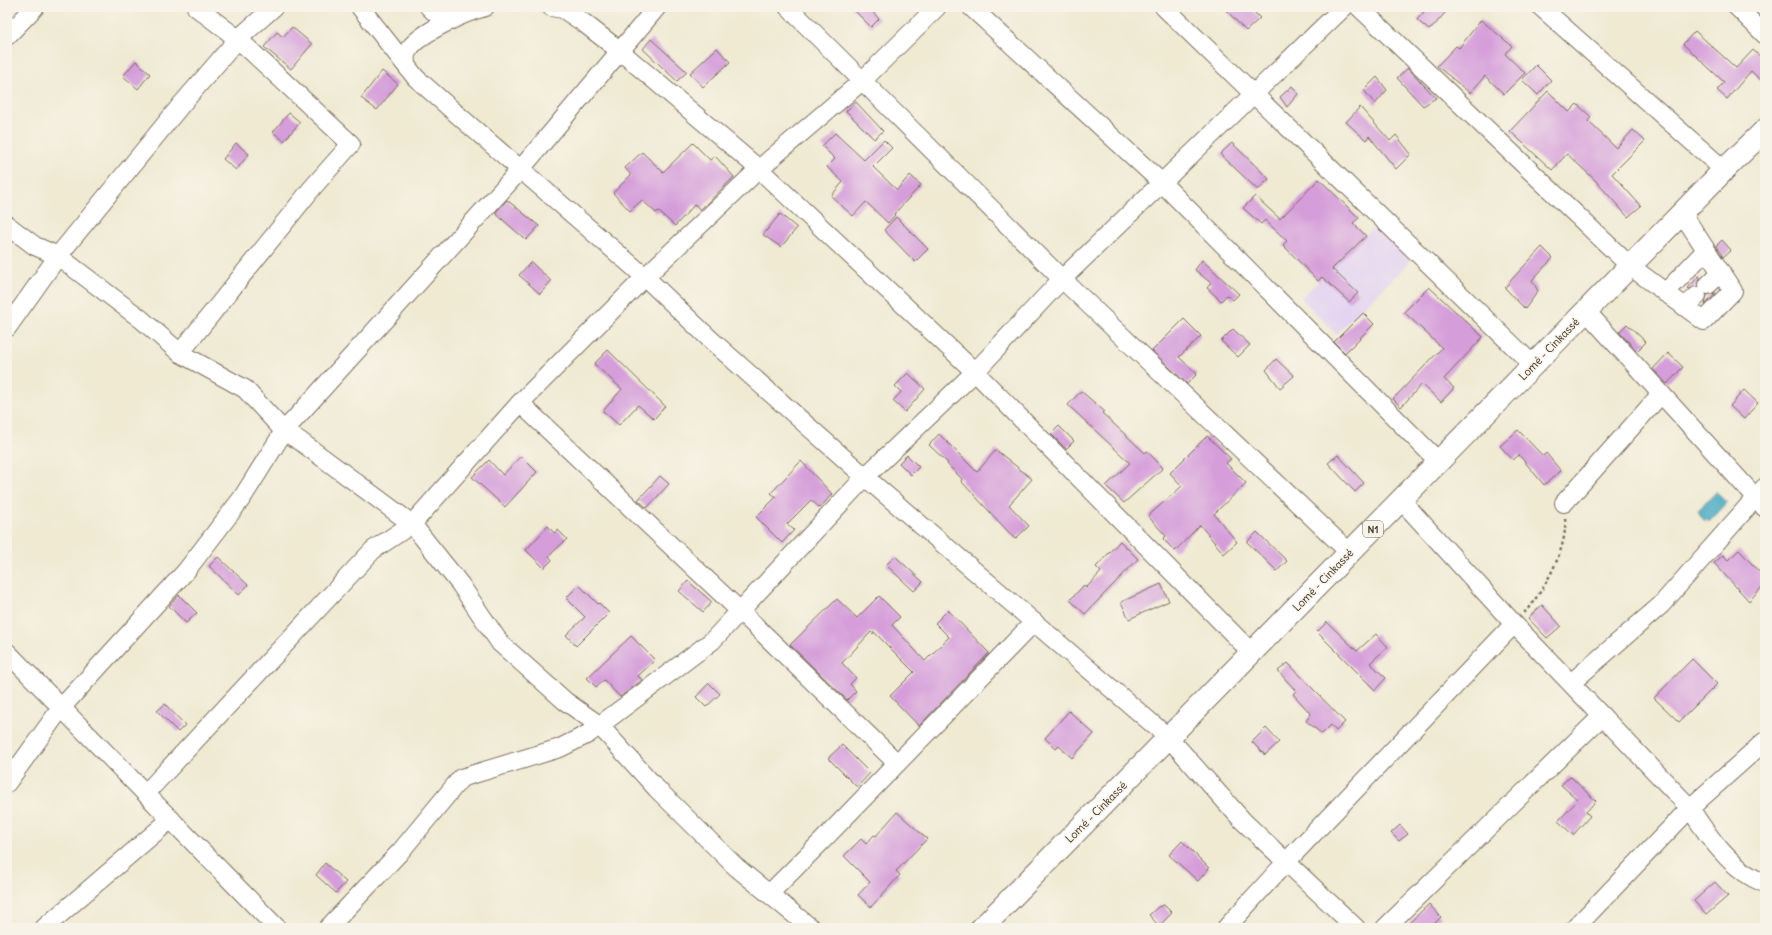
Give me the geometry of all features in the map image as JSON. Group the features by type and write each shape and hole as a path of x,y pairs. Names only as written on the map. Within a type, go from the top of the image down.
{"highway":[{"name":"Lomé - Cinkassé","path":"982,928 1724,170 1764,133"}],"street":[{"path":"7,36 35,7"},
{"path":"180,353 313,187 351,144 238,39 196,7"},
{"path":"7,328 58,256 182,105 238,39 274,7"},
{"path":"360,7 416,78 520,170 645,277 711,340 866,477 1169,738 1243,821 1287,861 1356,928"},
{"path":"429,7 445,22"},
{"path":"406,64 406,54 416,42 445,22 486,7"},
{"path":"551,7 563,10 584,23 620,51 759,169 975,372 1252,653"},
{"path":"7,783 61,708 186,570 242,498 284,431 520,170 658,7"},
{"path":"788,7 1062,279 1350,553"},
{"path":"146,793 373,550 412,524 520,403 645,277 759,169 862,81 937,7"},
{"path":"971,7 1162,183 1439,462"},
{"path":"1164,7 1533,365"},
{"path":"328,928 400,852 461,778 560,748 588,734 712,641 866,477 975,372 1062,279 1344,7"},
{"path":"1359,7 1630,266 1665,293 1696,296 1721,272"},
{"path":"1541,7 1724,170"},
{"path":"1738,7 1765,35"},
{"path":"1682,213 1734,291 1704,321 1696,296"},
{"path":"7,224 35,246 58,256 141,319 180,353 245,389 284,431 300,441 412,524 460,584 500,643 565,701 600,725 657,789 736,867 811,928"},
{"path":"1665,293 1706,250"},
{"path":"1571,684 1661,606 1762,497 1661,394 1586,311"},
{"path":"1564,503 1661,394"},
{"path":"520,403 740,611 897,763"},
{"path":"1401,500 1514,624 1690,808 1705,832 1723,853 1752,878 1762,882"},
{"path":"769,894 1034,622"},
{"path":"1226,928 1287,861 1514,624"},
{"path":"7,652 277,928"},
{"path":"1385,928 1602,716"},
{"path":"1575,928 1690,808 1765,741"},
{"path":"44,928 171,819"}],"path":[{"path":"1514,624 1529,607 1546,583 1561,550 1566,529 1564,503"}],"shaded area":[{"path":"1376,225 1411,261 1336,334 1301,298"}],"water":[{"path":"1716,492 1727,503 1709,522 1706,519 1705,521 1699,515 1700,514 1698,511"}],"building":[{"path":"851,7 868,7 879,19 871,27"},
{"path":"1223,7 1249,7 1260,18 1246,31"},
{"path":"1428,7 1450,7 1429,30 1417,20"},
{"path":"1481,20 1512,46 1505,54 1525,73 1504,94 1485,76 1470,93 1437,66 1456,46 1459,48"},
{"path":"292,27 312,44 291,69 264,47 277,32 283,37"},
{"path":"1695,31 1736,68 1753,50 1765,61 1765,84 1751,71 1727,99 1717,90 1724,82 1683,44"},
{"path":"651,39 687,72 677,81 643,49"},
{"path":"717,48 730,62 703,87 690,73"},
{"path":"136,61 150,74 138,89 123,76"},
{"path":"1536,65 1551,80 1538,95 1522,80"},
{"path":"1408,68 1436,98 1423,106 1397,78"},
{"path":"382,71 398,84 377,110 361,98"},
{"path":"1377,77 1387,90 1375,104 1364,90"},
{"path":"1292,86 1298,94 1287,107 1280,97"},
{"path":"1548,91 1569,112 1577,104 1591,117 1588,121 1616,148 1633,130 1645,141 1612,174 1641,206 1628,217 1595,180 1567,154 1552,170 1510,131"},
{"path":"856,102 883,131 874,139 846,111"},
{"path":"1360,107 1390,141 1396,135 1411,154 1396,169 1369,136 1366,140 1346,122"},
{"path":"289,113 300,122 284,141 273,132"},
{"path":"835,133 864,160 884,140 892,148 873,167 897,190 910,175 921,185 894,214 895,215 888,223 866,202 853,216 831,196 843,182 827,167 835,159 822,146"},
{"path":"236,143 249,154 236,170 223,159"},
{"path":"693,143 710,160 715,156 734,177 700,210 695,204 675,226 658,211 656,213 642,200 630,211 613,193 631,175 625,168 642,152 663,172"},
{"path":"1232,143 1269,179 1258,190 1220,154"},
{"path":"1319,179 1359,218 1353,223 1366,236 1332,269 1358,293 1349,302 1322,277 1318,281 1283,245 1287,241 1265,220 1261,224 1243,208 1255,196 1280,219"},
{"path":"507,200 539,226 526,240 495,213"},
{"path":"780,214 797,228 781,247 763,235"},
{"path":"896,217 928,249 915,262 884,230"},
{"path":"1722,240 1731,250 1723,257 1716,246"},
{"path":"1542,247 1553,258 1532,280 1538,291 1525,309 1505,288"},
{"path":"1202,260 1239,294 1233,300 1227,295 1221,301 1207,288 1211,283 1195,270"},
{"path":"531,262 551,281 540,294 519,275"},
{"path":"1699,276 1698,286 1689,289 1688,288"},
{"path":"1429,287 1483,337 1444,379 1454,388 1441,402 1422,384 1401,407 1393,399 1442,348 1404,312"},
{"path":"1716,293 1705,305 1707,295"},
{"path":"1363,313 1374,324 1345,353 1334,342"},
{"path":"1184,319 1201,336 1179,357 1197,374 1187,384 1152,351"},
{"path":"1627,324 1646,342 1637,351 1619,332"},
{"path":"1233,329 1250,345 1238,357 1221,341"},
{"path":"608,350 665,406 654,419 638,405 619,425 603,411 622,389 594,364"},
{"path":"1668,353 1683,367 1667,384 1653,369"},
{"path":"1276,359 1294,376 1280,388 1266,370"},
{"path":"908,373 925,389 905,412 893,401 901,392 895,386"},
{"path":"1744,390 1758,403 1744,419 1730,406"},
{"path":"1081,391 1104,411 1102,413 1145,453 1147,451 1163,468 1124,503 1106,486 1130,463 1068,405"},
{"path":"1059,426 1074,441 1066,449 1051,434"},
{"path":"1518,430 1543,456 1546,453 1561,471 1544,485 1519,455 1513,460 1500,446"},
{"path":"939,434 977,472 996,450 1032,479 1009,505 1029,526 1015,539 961,481 962,479 947,464 948,463 929,445"},
{"path":"1207,436 1231,459 1226,463 1246,483 1214,514 1237,542 1224,554 1200,525 1175,551 1163,539 1166,536 1148,516 1182,486 1170,473"},
{"path":"907,455 919,467 911,475 899,463"},
{"path":"1338,455 1364,483 1355,492 1328,463"},
{"path":"521,456 537,472 505,507 472,477 489,460 503,475"},
{"path":"801,461 832,494 820,508 811,500 787,524 794,530 782,543 756,517 776,497 771,493"},
{"path":"660,476 669,484 647,508 638,500"},
{"path":"548,526 554,533 558,530 567,539 549,556 552,560 544,568 526,550"},
{"path":"1257,532 1287,561 1277,571 1247,542"},
{"path":"1120,541 1138,559 1085,614 1070,600 1084,585 1086,588 1101,572 1096,567"},
{"path":"1739,550 1765,578 1765,584 1749,601 1714,563 1723,555 1728,560"},
{"path":"895,556 923,582 914,591 886,565"},
{"path":"218,557 248,585 239,595 209,566"},
{"path":"688,581 712,602 703,612 679,591"},
{"path":"1161,584 1169,601 1129,619 1121,602"},
{"path":"579,585 609,613 576,646 566,635 585,617 566,598"},
{"path":"179,595 197,613 186,623 169,606"},
{"path":"879,596 900,617 892,625 925,661 949,637 935,623 948,610 989,653 919,726 890,696 914,672 874,632 873,634 871,632 842,663 856,678 850,684 856,691 847,700 790,645 837,599 857,618"},
{"path":"1542,605 1561,626 1547,638 1528,618"},
{"path":"1327,622 1357,651 1376,634 1388,647 1370,663 1386,678 1375,690 1317,632"},
{"path":"631,636 655,660 638,676 642,680 620,697 604,680 596,687 587,678"},
{"path":"1692,659 1717,684 1679,722 1654,698"},
{"path":"1288,663 1345,722 1336,731 1331,725 1322,734 1306,721 1311,714 1293,694 1296,691 1278,671"},
{"path":"709,683 720,694 706,707 696,697"},
{"path":"165,704 185,725 178,732 157,711"},
{"path":"1069,711 1094,734 1072,758 1059,746 1056,749 1045,738"},
{"path":"1266,728 1279,742 1265,755 1252,742"},
{"path":"842,745 870,773 857,787 828,758"},
{"path":"1570,776 1596,801 1586,812 1590,816 1573,835 1558,821 1578,800 1561,785"},
{"path":"897,812 927,839 896,871 900,875 871,907 858,895 870,882 844,856 861,839 866,844 874,835 876,836"},
{"path":"1400,825 1408,834 1399,841 1391,833"},
{"path":"1182,841 1209,868 1198,881 1169,855"},
{"path":"325,863 346,882 336,893 316,875"},
{"path":"1715,882 1728,896 1706,915 1694,901"},
{"path":"1429,904 1441,917 1430,928 1404,928"},
{"path":"1164,905 1172,913 1159,926 1149,915 1158,907"}]}
